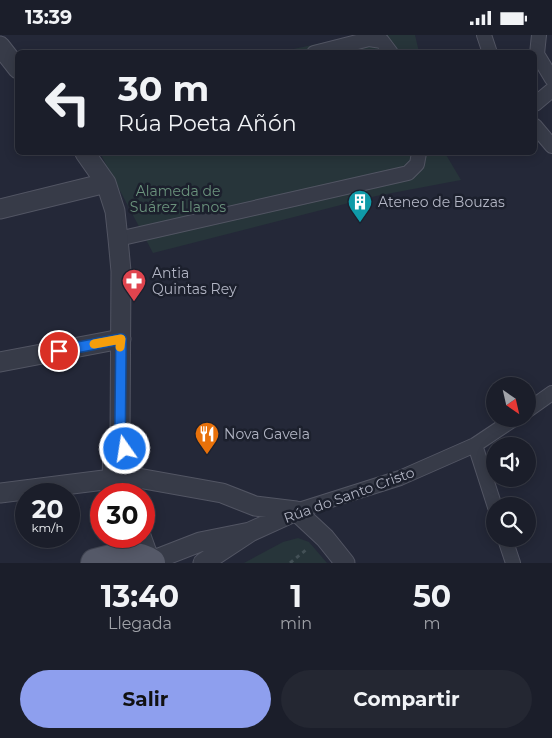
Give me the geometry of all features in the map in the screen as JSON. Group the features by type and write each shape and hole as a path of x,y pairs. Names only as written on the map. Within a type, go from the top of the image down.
{"main road":[{"path":"112,555 138,556 149,563"}],"street":[{"path":"484,35 489,50"},
{"path":"537,50 539,35"},
{"path":"326,50 368,39 382,41 389,50"},
{"path":"0,46 15,65"},
{"path":"537,56 552,79"},
{"path":"537,102 552,90"},
{"path":"537,127 552,146"},
{"path":"86,155 106,183 115,211 118,239 121,271 120,439 113,449 119,483"},
{"path":"118,239 408,173 417,164 419,155"},
{"path":"0,209 106,183"},
{"path":"0,362 121,339"},
{"path":"536,404 552,393"},
{"name":"Rúa do Santo Cristo","path":"203,563 250,532 296,511 400,479 475,445 502,427"},
{"path":"475,445 492,497"},
{"path":"0,493 90,488"},
{"path":"155,488 222,493 255,505 296,511 325,538 345,563"},
{"name":"Rúa do Santo Cristo","path":"149,563 200,542 250,532"},
{"path":"508,547 513,563"},
{"path":"145,548 149,563"}],"path":[{"path":"290,563 307,548"}],"green space":[{"path":"359,35 415,35 419,50 289,50"},
{"name":"Alameda de Suárez Llanos","path":"101,155 446,155 461,180 376,196 153,253"},
{"path":"298,538 309,542 327,563 244,563 283,542"}],"slow traffic":[{"path":"94,344 121,339 120,347"}],"place":[{"name":"Ateneo de Bouzas","path":"360,223"},
{"name":"Antia Quintas Rey","path":"134,302"},
{"name":"Nova Gavela","path":"207,455"}],"route":[{"path":"59,351 121,339 119,374 120,439 125,449"}]}
